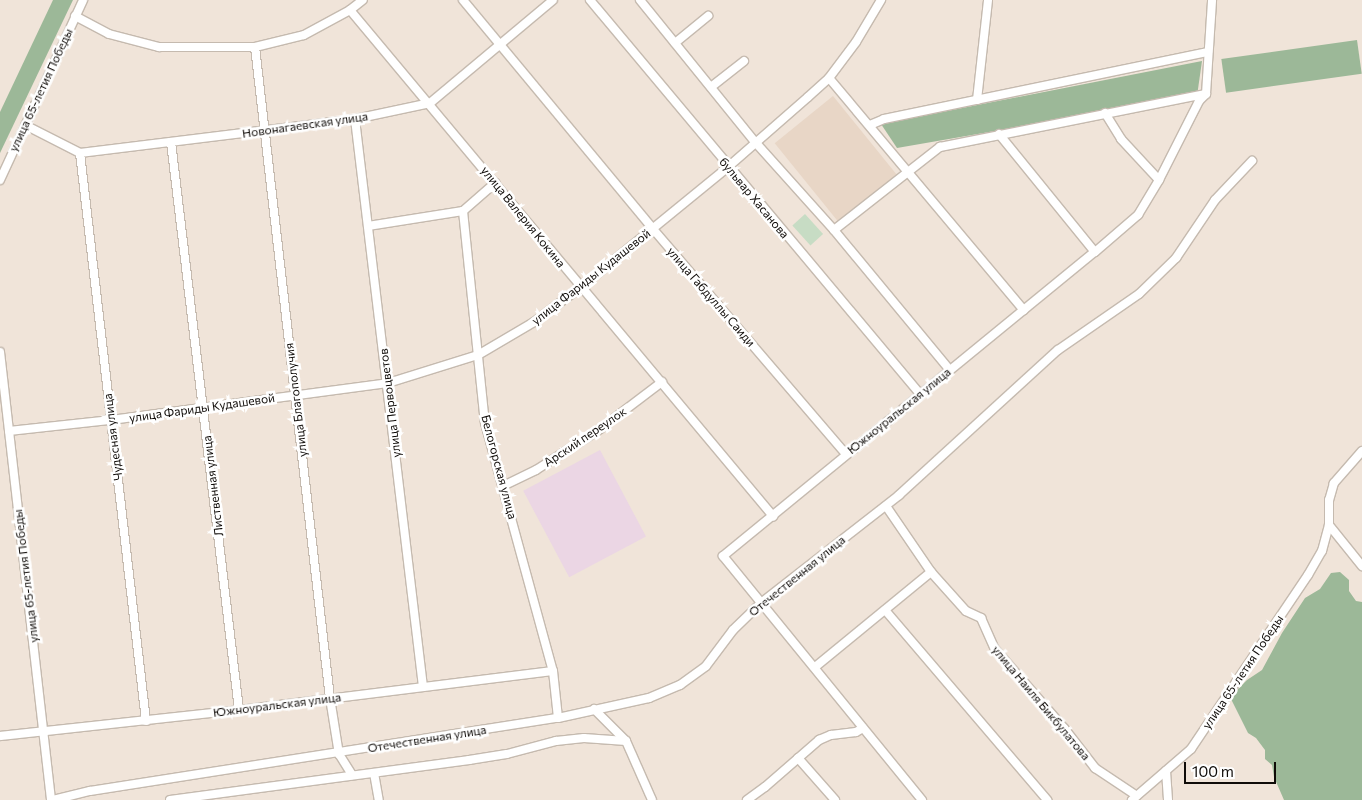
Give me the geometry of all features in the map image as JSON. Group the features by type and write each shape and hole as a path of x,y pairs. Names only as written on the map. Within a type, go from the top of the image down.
{"street":[{"name":"улица 65-летия Победы","path":"0,180 83,0"},
{"path":"75,16 109,34 159,47 255,47 304,35 350,10 363,0"},
{"name":"улица Габдуллы Саиди","path":"463,0 653,229 846,454"},
{"name":"Новонагаевская улица","path":"80,153 355,120 430,103 553,0"},
{"name":"бульвар Хасанова","path":"590,0 920,394"},
{"path":"640,0 756,143 834,230 950,370"},
{"name":"улица Фариды Кудашевой","path":"9,431 112,420 388,383 478,355 534,322 581,287 756,143 829,78 870,23 881,0"},
{"path":"977,100 988,0"},
{"path":"834,230 907,170 940,146 1206,94 1212,0"},
{"name":"улица Валерия Кокина","path":"350,10 430,103 773,516"},
{"path":"675,43 708,16"},
{"name":"улица Благополучия","path":"255,47 330,698 339,754"},
{"path":"870,125 884,119 1208,52"},
{"path":"712,87 744,61"},
{"path":"829,78 1024,310"},
{"name":"Южноуральская улица","path":"922,800 723,556 1138,215 1159,180 1199,101 1206,94"},
{"path":"1105,114 1121,139 1159,180"},
{"name":"улица Первоцветов","path":"355,120 423,687"},
{"path":"25,125 80,153"},
{"path":"999,134 1095,252"},
{"name":"Лиственная улица","path":"171,142 239,710"},
{"name":"Чудесная улица","path":"80,153 146,720"},
{"name":"Отечественная улица","path":"52,800 90,791 339,754 558,718 649,698 680,685 706,666 733,630 761,603 886,506 1058,350 1139,294 1176,258 1215,200 1252,161"},
{"path":"368,226 463,211 495,183"},
{"name":"Белогорская улица","path":"463,211 485,423 553,671 558,718"},
{"name":"улица 65-летия Победы","path":"0,352 52,800"},
{"name":"Арский переулок","path":"503,486 536,470 592,434 662,382"},
{"name":"улица 65-летия Победы","path":"1134,798 1191,749 1308,575 1322,551 1329,525 1329,500 1334,483 1348,465 1362,452"},
{"name":"улица Наиля Бикбулатова","path":"886,506 932,572 966,611 981,618 995,649 1064,728 1095,768 1134,798"},
{"path":"1329,525 1362,566"},
{"path":"815,668 932,572"},
{"path":"884,610 1047,800"},
{"name":"Южноуральская улица","path":"0,736 239,710 553,671"},
{"path":"594,709 626,740 652,800"},
{"path":"747,800 765,787 819,740 831,735 856,732 863,728"},
{"path":"170,800 507,754 556,740 584,738 626,740"},
{"path":"339,754 352,775"},
{"path":"798,758 835,800"},
{"path":"1166,771 1168,800"},
{"path":"374,773 379,800"}],"shaded area":[{"path":"833,96 897,175 839,222 775,143"},
{"path":"600,450 646,537 569,577 523,491"}],"green space":[{"path":"53,0 73,0 0,153 0,112"},
{"path":"1357,40 1362,74 1226,93 1221,59"},
{"path":"1202,61 1197,96 897,148 881,124"},
{"path":"805,214 823,234 810,245 792,225"},
{"path":"1340,572 1349,580 1349,591 1356,601 1362,602 1362,800 1284,800 1274,777 1272,765 1265,759 1265,750 1256,738 1248,733 1230,697 1247,680 1262,670 1282,633 1305,598 1320,589 1331,573"}]}
